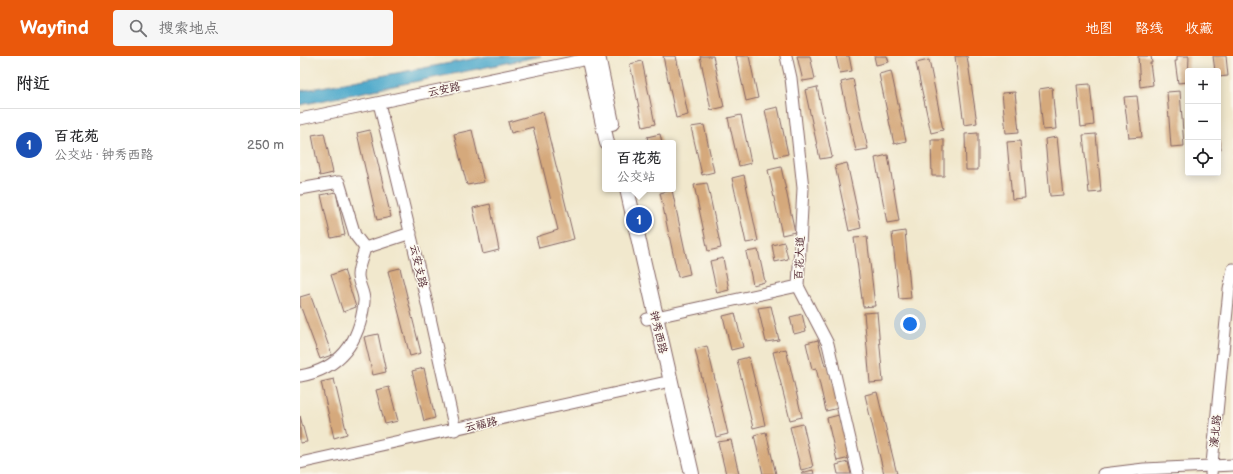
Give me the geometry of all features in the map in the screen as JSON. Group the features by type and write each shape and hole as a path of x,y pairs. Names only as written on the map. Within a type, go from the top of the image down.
{"main road":[{"path":"596,57 607,140"},
{"path":"596,57 616,140"},
{"name":"钟秀西路","path":"618,192 692,474"},
{"name":"钟秀西路","path":"628,192 652,318 662,383 682,474"}],"street":[{"name":"百花大道","path":"786,56 791,78 803,188 798,286 828,344 858,474"},
{"name":"云安路","path":"300,119 596,57"},
{"name":"云安支路","path":"379,103 411,233 455,430"},
{"path":"300,189 339,182 355,235 365,248"},
{"path":"365,248 411,233"},
{"path":"300,376 314,374 334,362 349,350 360,325 364,300 358,275 365,248"},
{"name":"濠北路","path":"1212,470 1229,290 1233,270"},
{"path":"652,318 798,286"},
{"name":"云福路","path":"300,464 397,441 455,430 662,383"},
{"path":"1103,474 1144,469 1212,470 1231,465"}],"water":[{"path":"488,56 541,56 300,105 300,91"}],"building":[{"path":"663,56 676,56 688,115 676,118"},
{"path":"700,56 713,56 724,107 711,110"},
{"path":"736,56 749,56 758,98 746,101"},
{"path":"797,56 810,56 815,79 803,81"},
{"path":"836,56 849,56 852,71 840,73"},
{"path":"874,56 887,56 889,62 876,65"},
{"path":"955,56 967,56 977,123 964,125"},
{"path":"1138,56 1151,56 1152,63 1150,63 1153,85 1140,87"},
{"path":"1177,56 1189,56 1189,68 1185,68 1185,82 1178,83 1175,61 1177,61"},
{"path":"1213,56 1226,56 1228,76 1221,77 1221,68 1215,68"},
{"path":"929,60 943,130 931,133 916,63"},
{"path":"642,61 655,124 643,127 630,64"},
{"path":"891,71 906,141 894,144 879,74"},
{"path":"853,79 868,149 856,151 841,82"},
{"path":"1090,84 1094,125 1081,127 1077,85"},
{"path":"817,87 832,157 820,159 805,90"},
{"path":"1052,87 1056,129 1043,130 1039,89"},
{"path":"1180,91 1184,146 1171,147 1167,92"},
{"path":"1015,92 1019,132 1006,133 1002,93"},
{"path":"1137,96 1142,137 1129,138 1124,97"},
{"path":"778,107 788,154 775,157 765,110"},
{"path":"543,112 574,239 539,248 536,237 558,230 533,127 511,133 508,122"},
{"path":"741,115 751,163 739,166 728,118"},
{"path":"704,125 714,172 702,175 691,127"},
{"path":"370,130 391,217 377,220 357,133"},
{"path":"472,130 484,182 467,185 454,134"},
{"path":"324,133 333,173 320,176 312,135"},
{"path":"978,133 978,170 966,170 965,134"},
{"path":"660,134 661,140 648,140 647,137"},
{"path":"1096,134 1101,192 1089,193 1083,135"},
{"path":"1057,137 1063,195 1050,196 1045,139"},
{"path":"931,140 944,140 944,176 932,176"},
{"path":"1020,141 1025,198 1012,199 1007,142"},
{"path":"888,155 899,221 887,223 875,158"},
{"path":"847,163 861,228 849,231 835,166"},
{"path":"781,167 795,232 782,235 768,170"},
{"path":"744,175 758,241 746,243 732,178"},
{"path":"707,183 721,248 708,251 694,185"},
{"path":"336,192 345,235 331,238 321,195"},
{"path":"672,192 690,274 678,277 660,193"},
{"path":"490,204 499,250 483,254 473,208"},
{"path":"905,231 911,298 899,299 892,233"},
{"path":"867,237 875,306 863,307 854,238"},
{"path":"784,242 788,259 775,262 772,245"},
{"path":"758,250 765,282 753,285 746,252"},
{"path":"723,258 729,290 717,293 710,261"},
{"path":"400,268 421,353 410,356 388,271"},
{"path":"344,270 356,307 343,312 331,275"},
{"path":"310,294 332,355 320,359 300,305 300,297"},
{"path":"771,306 779,340 766,342 758,308"},
{"path":"877,312 883,382 870,383 864,313"},
{"path":"735,313 743,347 731,350 723,316"},
{"path":"802,314 806,331 794,334 790,317"},
{"path":"378,334 386,372 373,375 364,337"},
{"path":"818,340 825,366 828,365 839,408 826,411 816,368 812,369 806,343"},
{"path":"707,346 728,434 716,437 695,349"},
{"path":"786,349 802,417 790,420 773,352"},
{"path":"749,357 765,425 753,428 737,360"},
{"path":"424,368 435,418 424,421 412,371"},
{"path":"334,379 347,434 334,438 321,382"},
{"path":"389,387 398,421 385,424 376,390"},
{"path":"877,392 897,474 884,474 865,395"},
{"path":"839,415 850,458 837,461 827,418"},
{"path":"300,416 307,442 300,443"},
{"path":"803,424 813,467 801,470 790,427"},
{"path":"766,432 776,474 763,474 754,435"},
{"path":"731,440 739,474 726,474 718,442"},
{"path":"848,462 851,474 838,474 836,465"},
{"path":"813,470 814,474 801,474 801,473"}],"place":[{"name":"百花苑","path":"639,220"}]}
